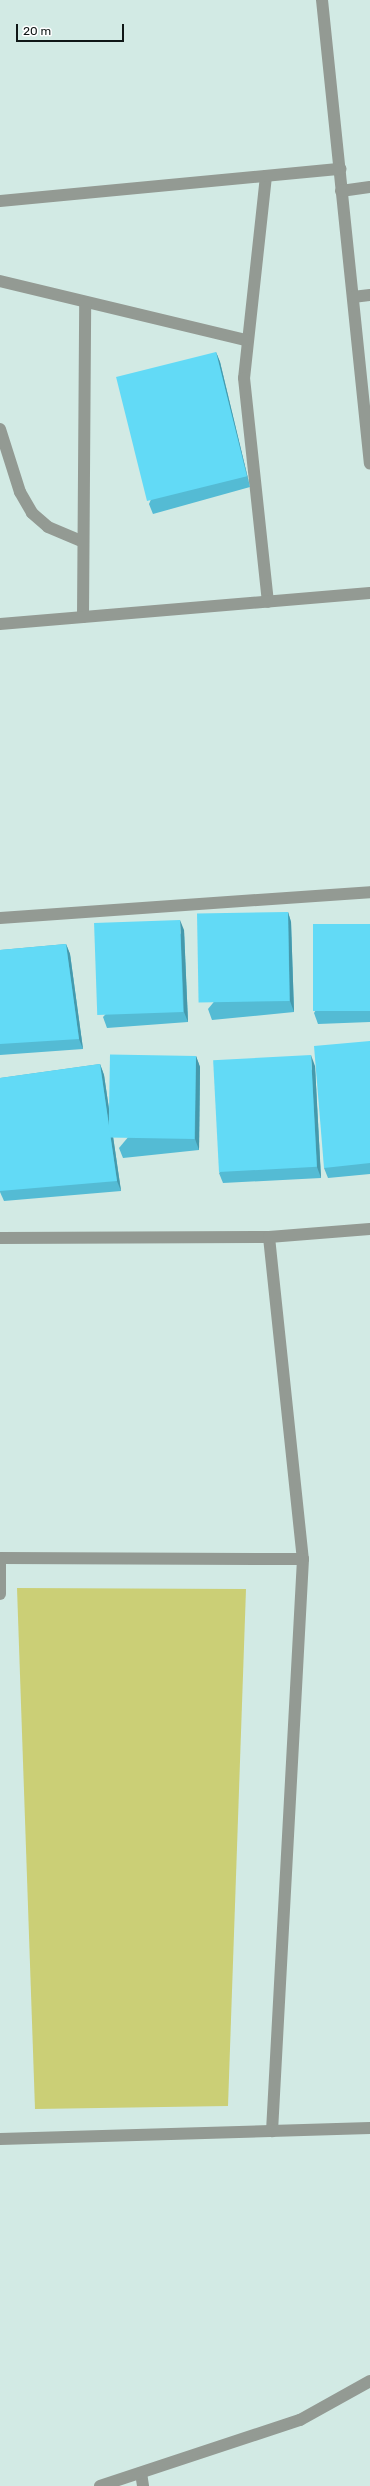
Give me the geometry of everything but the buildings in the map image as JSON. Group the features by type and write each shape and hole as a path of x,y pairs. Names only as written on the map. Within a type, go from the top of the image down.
{"street":[{"path":"322,0 341,169 341,191 370,464"},
{"path":"0,201 341,169"},
{"path":"266,176 246,340 245,385 268,602"},
{"path":"341,191 370,187"},
{"path":"0,281 85,303 246,340"},
{"path":"353,298 370,295"},
{"path":"83,617 85,303"},
{"path":"0,430 20,492 32,513 48,527 83,542"},
{"path":"0,624 370,593"},
{"path":"0,918 370,892"},
{"path":"0,1238 269,1237 370,1229"},
{"path":"269,1237 303,1560 272,2131"},
{"path":"0,1594 0,1558 303,1560"},
{"path":"0,2139 370,2128"},
{"path":"100,2486 300,2420 370,2381"},
{"path":"141,2473 143,2486"}],"green space":[{"path":"17,1588 246,1589 228,2106 35,2109"}]}
